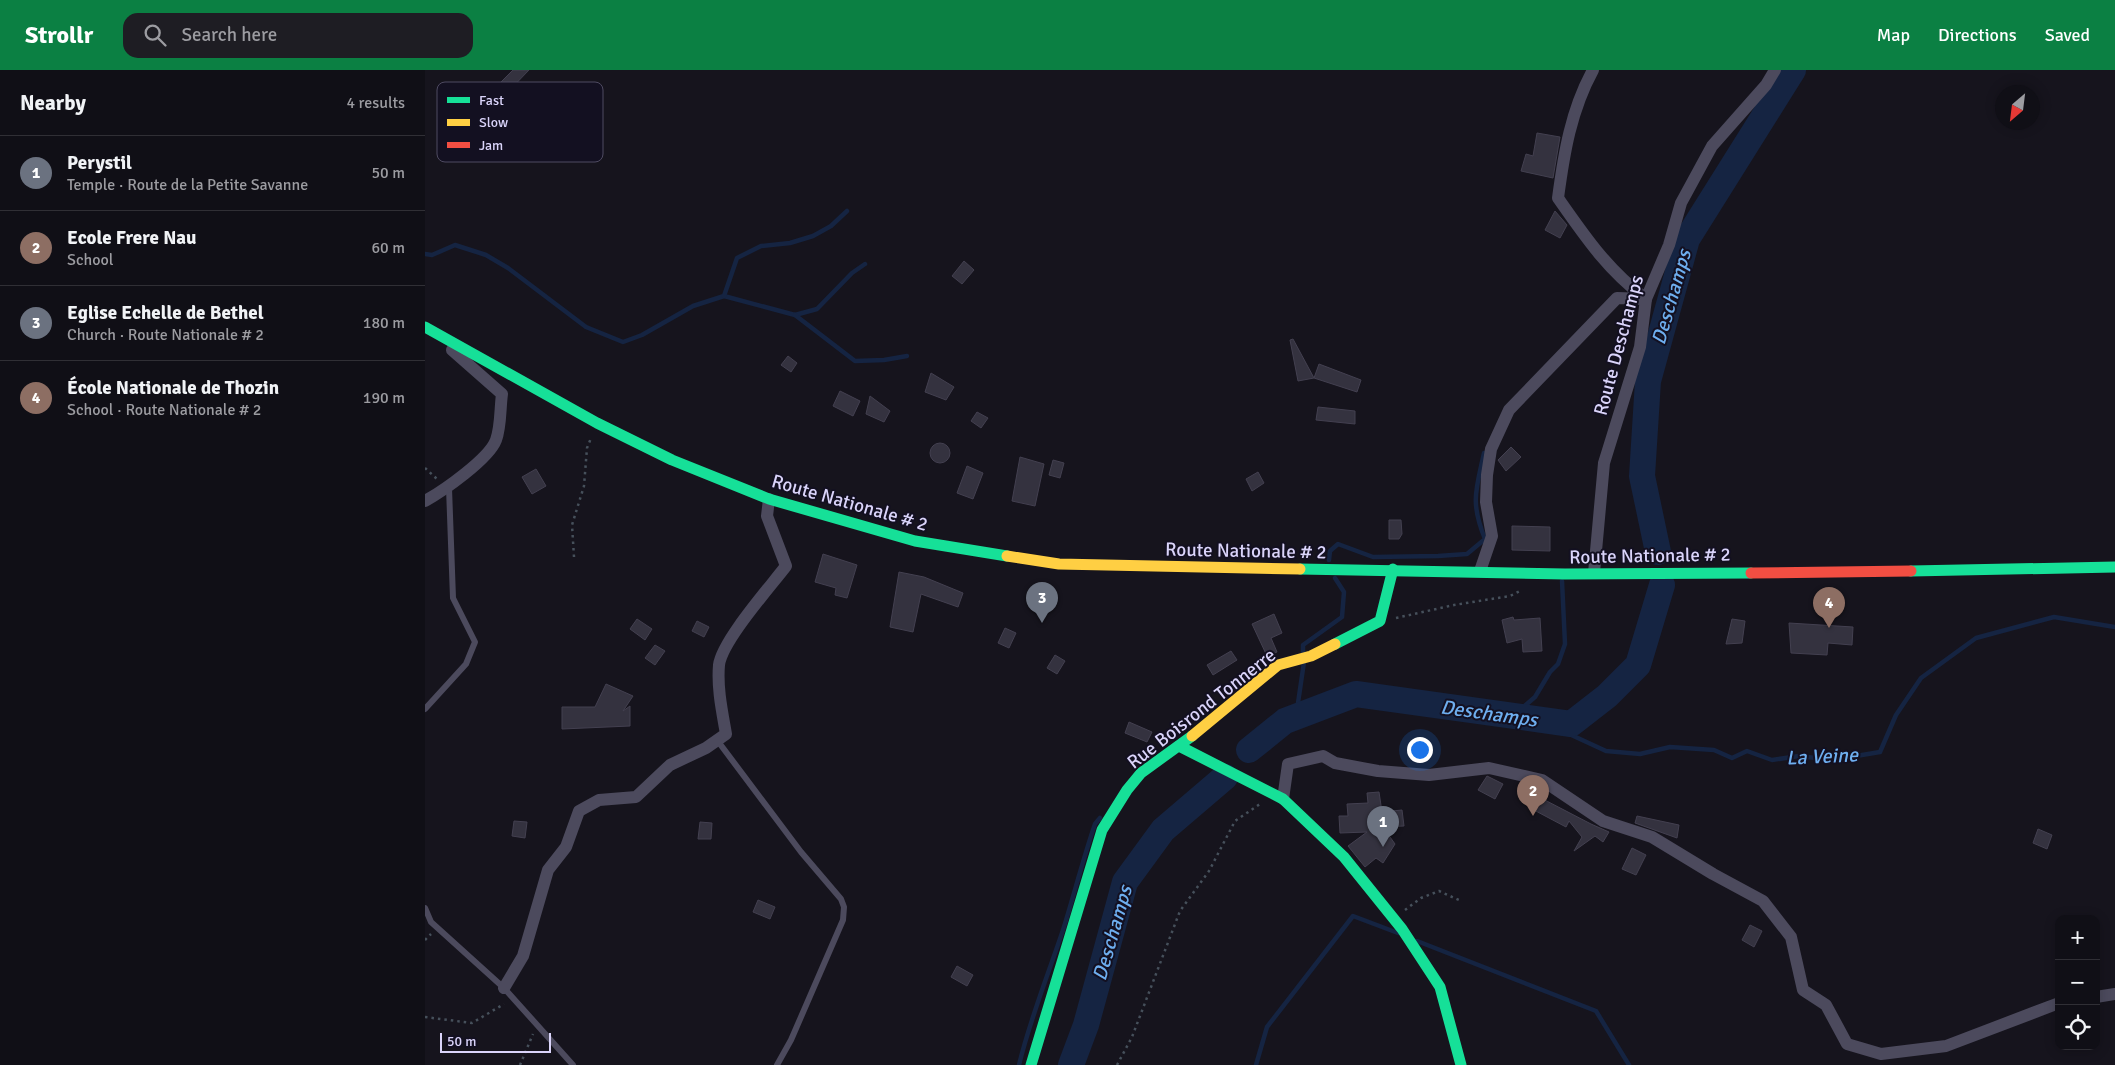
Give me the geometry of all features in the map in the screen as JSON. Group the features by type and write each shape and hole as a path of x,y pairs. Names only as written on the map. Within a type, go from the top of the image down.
{"main road":[{"name":"Route Nationale # 2","path":"426,327 597,423 672,460 769,498 915,541 1059,564 1594,573 1885,572 2115,567"},
{"path":"1380,621 1393,569"},
{"name":"Rue Boisrond Tonnerre","path":"1031,1065 1102,830 1124,794 1141,773 1179,746 1278,665 1311,656 1380,621"},
{"path":"1179,746 1278,797 1344,857 1394,919 1439,987 1461,1065"}],"street":[{"path":"1593,70 1581,91 1565,142 1558,198 1587,240 1619,278 1645,299"},
{"name":"Route Deschamps","path":"1594,573 1604,464 1641,347 1645,299 1669,244 1681,203 1712,146 1766,85 1775,70"},
{"path":"1480,571 1492,536 1486,502 1487,475 1491,450 1509,410 1617,298 1645,299"},
{"path":"425,501 449,488 496,441 502,394 426,327"},
{"path":"505,988 523,956 548,870 566,847 579,811 599,800 636,797 670,766 726,734 720,700 719,663 728,643 786,566 767,516 769,498"},
{"path":"1278,797 1288,764 1323,756 1335,764 1378,771 1429,775 1489,768 1542,780 1603,821 1652,836 1713,874 1763,901 1791,937 1803,990 1827,1005 1847,1044 1881,1054 1946,1046 2055,1005"},
{"path":"2100,996 2115,994"}],"lane":[{"path":"425,709 465,664 475,642 453,598 449,488"},
{"path":"717,740 801,852 841,899 844,907 843,920 829,954 791,1040 777,1065"},
{"path":"425,908 431,922 505,988 573,1065"}],"path":[{"path":"574,557 572,524 584,486 587,448 597,423"},
{"path":"1380,621 1454,605 1510,596 1525,588"},
{"path":"1117,1065 1133,1037 1180,910 1209,871 1235,821 1278,797"},
{"path":"1394,919 1421,898 1439,891 1461,901"},
{"path":"425,1017 472,1023 514,998"},
{"path":"520,1065 537,1024"}],"building":[{"path":"513,70 529,70 517,82 501,82"},
{"path":"1537,133 1560,137 1553,178 1521,171 1526,154 1533,156"},
{"path":"1555,211 1567,225 1560,238 1545,230"},
{"path":"964,261 974,270 962,284 952,276"},
{"path":"1293,339 1314,378 1298,381 1290,340"},
{"path":"788,356 797,363 791,372 781,365"},
{"path":"1319,364 1361,380 1357,392 1314,378"},
{"path":"931,373 954,387 946,400 925,392"},
{"path":"840,391 860,401 853,416 833,406"},
{"path":"870,396 890,411 884,422 866,414"},
{"path":"1318,407 1355,411 1355,424 1316,420"},
{"path":"977,412 988,418 981,428 971,421"},
{"path":"936,443 944,443 950,449 950,457 944,463 936,463 930,457 930,449"},
{"path":"1511,447 1521,457 1506,471 1498,460"},
{"path":"1020,457 1044,464 1035,506 1012,501"},
{"path":"1053,460 1064,463 1060,478 1049,475"},
{"path":"967,466 983,473 973,499 957,493"},
{"path":"536,469 546,486 532,494 522,477"},
{"path":"1258,472 1264,483 1252,491 1246,479"},
{"path":"1389,520 1401,520 1402,534 1399,539 1389,539"},
{"path":"1512,526 1550,527 1550,551 1512,550"},
{"path":"823,554 857,565 847,598 835,595 836,588 815,582"},
{"path":"899,572 924,577 963,593 958,607 921,594 913,632 890,627"},
{"path":"1274,614 1282,633 1271,638 1277,652 1267,656 1252,624"},
{"path":"1513,617 1514,620 1540,618 1542,651 1523,652 1522,639 1507,643 1502,620"},
{"path":"637,619 652,629 645,640 630,629"},
{"path":"1732,619 1745,621 1742,643 1726,644"},
{"path":"697,621 709,627 704,637 692,631"},
{"path":"1789,623 1853,627 1852,645 1828,643 1827,655 1791,653"},
{"path":"1005,628 1016,633 1009,648 998,643"},
{"path":"655,645 665,651 655,665 645,658"},
{"path":"1231,651 1237,660 1213,675 1207,665"},
{"path":"1055,655 1065,661 1057,674 1047,668"},
{"path":"606,684 633,696 623,711 630,706 630,726 562,729 562,707 595,707"},
{"path":"1129,722 1152,732 1147,742 1125,733"},
{"path":"1487,776 1503,784 1495,799 1478,790"},
{"path":"1379,792 1382,812 1402,810 1404,826 1383,827 1395,844 1383,863 1376,858 1365,867 1348,846 1367,832 1340,833 1339,816 1348,816 1347,804 1368,803 1367,793"},
{"path":"1539,797 1609,832 1603,842 1595,836 1574,851 1582,837 1569,821 1566,827 1532,809"},
{"path":"1637,816 1679,825 1677,838 1635,823"},
{"path":"514,821 527,822 525,838 512,836"},
{"path":"700,822 712,823 711,839 698,839"},
{"path":"2038,829 2052,835 2047,849 2033,843"},
{"path":"1632,848 1646,855 1636,875 1622,869"},
{"path":"758,900 775,907 770,919 753,912"},
{"path":"1750,925 1762,931 1754,947 1742,940"},
{"path":"957,966 973,975 967,986 951,977"}],"waterway":[{"name":"Deschamps","path":"1658,552 1642,476 1648,381 1687,239 1793,70"},
{"path":"724,296 737,258 761,246 790,243 813,236 831,226 847,211"},
{"path":"425,254 432,255 455,245 486,255 508,268 586,327 623,342 642,335 693,306 724,296 795,315 817,309 852,273 865,264"},
{"path":"795,315 855,361 884,360 907,356"},
{"path":"1329,560 1330,551 1338,544 1373,557 1467,554 1485,539 1477,515 1476,505 1477,487 1484,453"},
{"path":"1303,654 1303,645 1342,617 1344,592 1335,578"},
{"path":"1512,717 1535,697 1550,672 1558,664 1565,644 1562,581"},
{"name":"Deschamps","path":"1249,750 1285,721 1356,694 1571,724 1607,696 1638,665 1662,585"},
{"name":"La Veine","path":"1541,721 1606,751 1640,754 1670,747 1714,750 1732,758 1747,751 1772,760 1799,756 1832,760 1880,752 1896,715 1921,678 1976,638 2054,617 2115,627"},
{"path":"1300,715 1298,703 1304,662"},
{"name":"Deschamps","path":"1071,1065 1086,1025 1125,882 1163,830 1225,777"},
{"path":"1019,1065 1095,824 1100,818"},
{"path":"1256,1065 1267,1027 1353,916 1398,933"},
{"path":"1417,941 1596,1011 1629,1065"}],"traffic: fast":[{"path":"425,327 597,423 672,460 769,499 915,541 1007,556"},
{"path":"1911,571 2115,567"},
{"path":"1300,569 1565,574 1751,573"},
{"path":"1335,644 1380,621 1393,569"},
{"path":"1031,1065 1102,830 1127,790 1141,773 1192,736"},
{"path":"1179,746 1283,799 1344,857 1402,929 1440,987 1461,1065"}],"traffic: slow":[{"path":"1007,556 1059,564 1300,569"},
{"path":"1192,736 1278,665 1311,656 1335,644"}],"traffic: jam":[{"path":"1751,573 1911,571"}],"place":[{"name":"Eglise Echelle de Bethel","path":"1042,623"},
{"name":"École Nationale de Thozin","path":"1829,628"},
{"name":"Ecole Frere Nau","path":"1533,816"},
{"name":"Perystil","path":"1383,847"}]}
